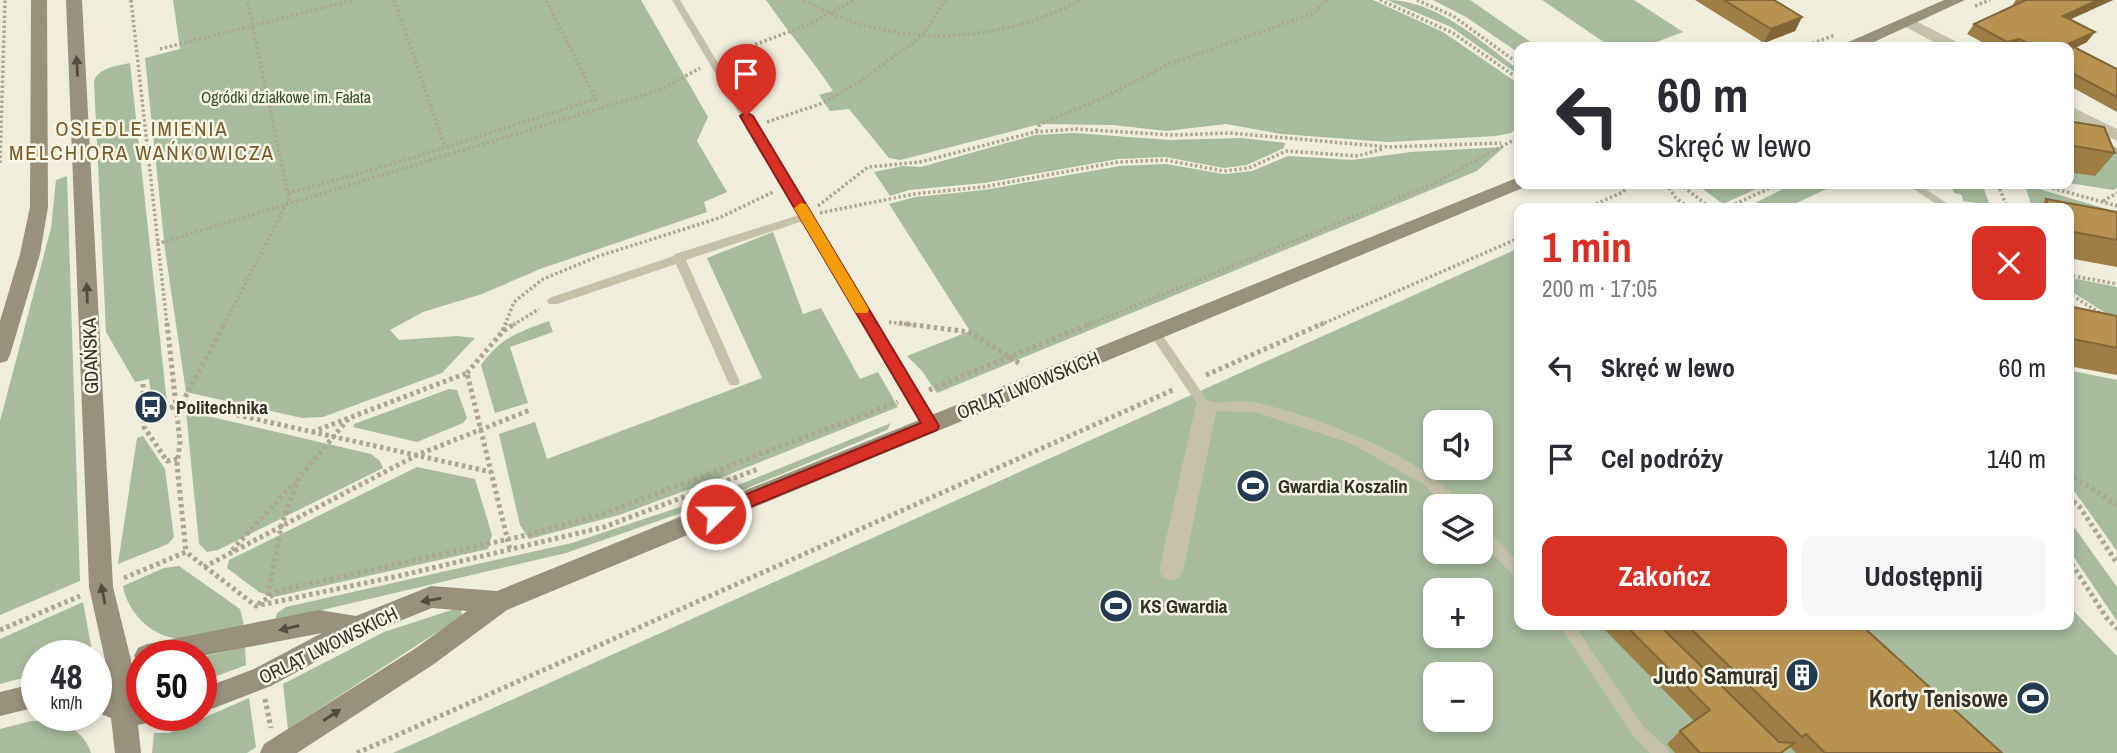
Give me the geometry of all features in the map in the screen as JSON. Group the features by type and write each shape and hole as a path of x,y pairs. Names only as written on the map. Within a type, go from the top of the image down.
{"main road":[{"path":"0,355 30,254 39,208 39,0"},
{"name":"GDAŃSKA","path":"74,0 101,587 126,649"},
{"path":"1862,42 1951,1"},
{"name":"ORLĄT LWOWSKICH","path":"273,753 425,656 498,602 1514,185"},
{"name":"ORLĄT LWOWSKICH","path":"217,695 262,678 356,627 431,597 498,602"},
{"path":"217,642 319,621 356,627"},
{"path":"0,704 21,699"},
{"name":"GDAŃSKA","path":"128,753 131,731"}],"street":[{"path":"1908,22 1946,42"},
{"path":"2074,113 2117,136"},
{"path":"1171,571 1206,408"}],"lane":[{"path":"676,0 931,426"},
{"path":"1919,189 1942,203"},
{"path":"553,300 806,216"},
{"path":"679,257 734,382"},
{"path":"1155,333 1206,408 1255,407 1354,439 1428,480 1442,494"},
{"path":"1493,545 1514,567"},
{"path":"1569,630 1639,731 1661,753"}],"path":[{"path":"0,163 5,0"},
{"path":"131,0 180,442 177,459 186,552 256,606 604,527 768,465"},
{"path":"182,403 288,204 288,193 247,0"},
{"path":"160,49 353,0"},
{"path":"394,0 445,147"},
{"path":"288,193 596,99 546,0"},
{"path":"804,0 829,15 870,29 923,35 970,34 1016,27 1057,13 1080,0"},
{"path":"157,244 660,90 713,61 829,15 854,0"},
{"path":"753,127 823,103 862,80 923,35 945,0"},
{"path":"1035,132 1040,124 1101,99 1169,64 1312,14 1327,0"},
{"path":"1380,0 1453,33 1514,76"},
{"path":"1417,0 1452,16 1514,60"},
{"path":"806,216 869,167 920,162 1035,132 1076,129 1173,135 1230,133 1389,147 1502,143"},
{"path":"806,216 914,194 982,187 1118,163 1165,160 1224,171 1249,168 1286,151 1358,156 1389,147"},
{"path":"503,331 514,302 543,279 599,256 719,218 788,185"},
{"path":"1598,203 1626,189"},
{"path":"1670,189 1682,203"},
{"path":"1687,189 1705,203"},
{"path":"1738,203 1768,189"},
{"path":"2057,189 2117,206"},
{"path":"2103,201 2117,193"},
{"path":"358,753 1514,240"},
{"path":"2074,276 2117,284"},
{"path":"2074,297 2110,320"},
{"path":"312,432 467,373 503,331 553,300"},
{"path":"2089,316 2100,318"},
{"path":"867,319 970,332 1022,365"},
{"path":"1010,370 1035,360"},
{"path":"467,373 510,550"},
{"path":"143,384 144,427 167,461 177,459"},
{"path":"144,418 182,403 491,471"},
{"path":"204,567 418,455 530,410"},
{"path":"228,554 298,479 349,417"},
{"path":"2074,477 2117,505"},
{"path":"268,596 281,527 298,479"},
{"path":"2074,501 2117,563"},
{"path":"0,630 186,552"},
{"path":"2074,567 2106,617 2117,629"}],"green space":[{"name":"Ogródki działkowe im. Fałata","path":"173,0 641,0 708,117 697,141 727,192 704,202 707,212 540,269 482,294 423,312 390,330 399,340 457,336 475,338 442,373 323,417 302,418 186,392 165,250 145,58 180,49"},
{"path":"766,0 1373,0 1443,32 1514,81 1514,130 1496,136 1388,142 1281,134 1226,124 1166,131 1113,125 1040,124 900,160 889,158 849,109 830,111 819,95 833,91"},
{"path":"1387,0 1423,7 1457,24 1514,66 1514,71 1451,27"},
{"path":"1433,0 1470,0 1531,42 1514,42 1514,50 1466,17"},
{"path":"1542,0 1634,0 1683,32 1656,42 1604,42"},
{"path":"130,63 167,403 153,409 149,379 135,382 106,332 94,81 104,70"},
{"path":"2074,124 2117,148 2117,188 2113,190 2074,184"},
{"path":"1074,133 1170,140 1241,138 1285,143 1284,148 1247,165 1224,168 1165,157 1118,159 984,183 909,190 890,196 874,172 903,166 921,167 1035,135"},
{"path":"1504,147 1477,171 937,393 922,371 907,356 970,331 889,204 915,197 984,190 1120,166 1166,164 1224,174 1252,171 1288,156 1352,160 1411,152"},
{"path":"67,176 80,581 0,615 0,421 51,228 56,180"},
{"path":"1703,189 1756,189 1725,203"},
{"path":"1783,189 1826,189 1797,203 1755,203"},
{"path":"1952,189 1984,189 1989,203 1963,201 1962,195 1954,193"},
{"path":"2026,189 2039,189 2117,212 2074,210 2074,203 2030,203"},
{"path":"773,232 803,314 821,308 860,379 878,372 898,407 619,515 529,539 520,525 499,434 535,422 547,459 762,378 707,258"},
{"name":"Gwardia Koszalin","path":"1514,250 1514,630 2074,630 2074,611 2117,656 2117,753 393,753"},
{"path":"2074,278 2117,287 2117,316 2107,314 2074,293"},
{"path":"549,321 553,332 510,347 528,403 495,413 481,365 503,342"},
{"path":"2074,371 2117,380 2117,551 2074,491"},
{"path":"449,389 457,390 467,418 463,423 417,442 353,427 354,424"},
{"path":"186,411 371,454 380,461 383,468 218,550 207,552 199,544"},
{"path":"891,423 887,430 724,498 566,553 275,621 277,613 286,607 572,543 704,499"},
{"path":"143,436 165,469 174,537 168,544 118,564 137,438"},
{"path":"417,467 475,479 492,535 488,549 274,597 259,592 227,568 229,560"},
{"path":"2074,527 2117,587 2117,621 2074,557"},
{"path":"179,566 240,609 244,625 210,635 178,639 146,625 131,607 123,586 164,568"},
{"path":"83,602 90,640 21,640 21,678 0,684 0,639"},
{"path":"461,607 462,616 288,729 283,684 384,632"},
{"path":"245,647 246,665 217,676 217,653"},
{"path":"249,698 256,747 247,753 152,753 154,733 217,731 217,712"},
{"path":"21,724 21,731 75,731 91,753 0,753 0,729"}],"building":[{"path":"1724,0 1774,0 1802,17 1771,29"},
{"path":"2022,0 2098,0 2063,16 2095,32 2072,42 2026,42 2019,39 2007,42 1974,24 2024,1"},
{"path":"2074,47 2117,69 2117,97 2074,74"},
{"path":"2074,122 2104,127 2115,153 2074,146"},
{"path":"2046,199 2068,203 2047,203"},
{"path":"2074,204 2117,212 2117,240 2074,232"},
{"path":"2074,307 2117,316 2117,348 2074,339"},
{"path":"1630,630 1664,630 1779,742 1794,743 1781,753 1700,753 1680,731 1710,710"},
{"name":"Judo Samuraj","path":"1692,630 1867,630 2002,753 1825,753 1806,734 1802,737"}],"slow traffic":[{"path":"801,208 861,310"}],"place":[{"name":"Politechnika","path":"151,407"},
{"name":"Gwardia Koszalin","path":"1253,486"},
{"name":"KS Gwardia","path":"1116,606"},
{"name":"Judo Samuraj","path":"1802,675"},
{"name":"Korty Tenisowe","path":"2033,698"}],"district":[{"name":"OSIEDLE IMIENIA MELCHIORA WAŃKOWICZA","path":"142,140"}],"route":[{"path":"716,514 931,426 746,116"}]}
